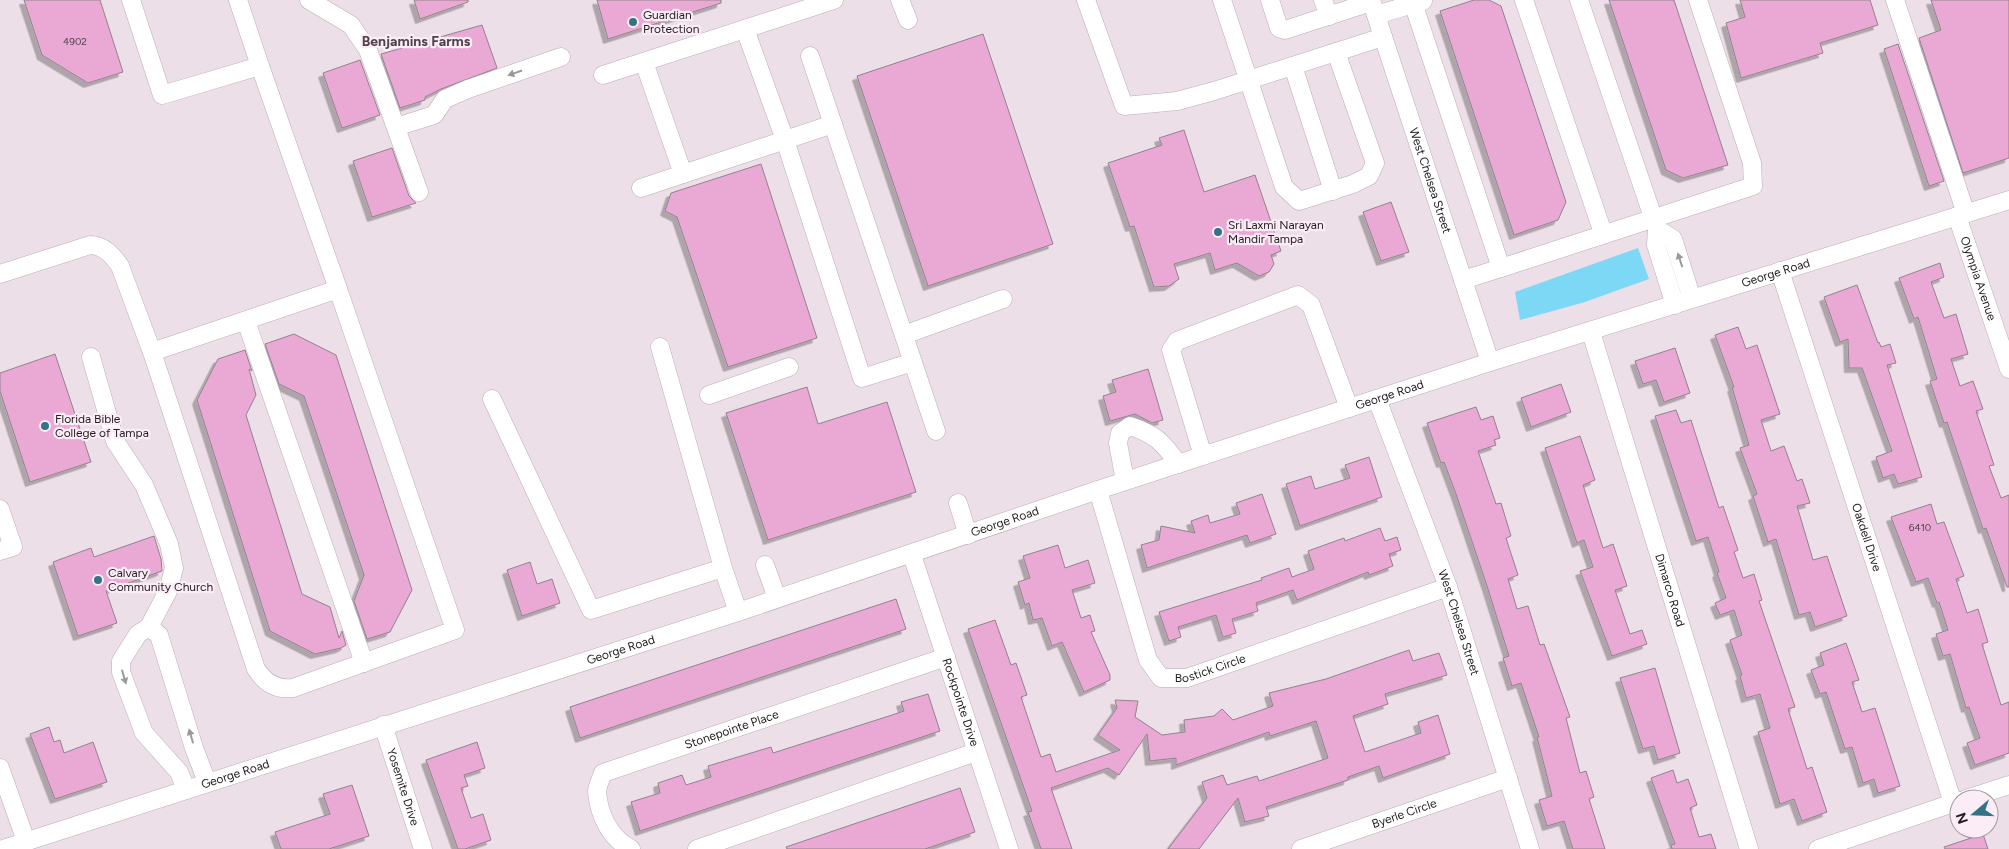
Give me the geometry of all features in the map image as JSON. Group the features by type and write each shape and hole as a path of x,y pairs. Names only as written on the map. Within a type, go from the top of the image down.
{"street":[{"path":"131,0 162,95 260,66"},
{"path":"0,274 90,245 97,245 112,256 120,266 152,352 248,647 262,679 273,686 293,688 455,630 238,0"},
{"path":"309,0 351,25 368,50 419,192"},
{"path":"603,75 834,0"},
{"path":"900,0 908,20"},
{"path":"1086,0 1124,106 1177,101 1383,37"},
{"path":"1222,0 1284,187 1299,201 1333,191 1369,176 1375,162 1336,52"},
{"path":"1270,0 1278,28 1285,30 1326,8 1373,6 1417,1 1501,268"},
{"path":"1524,0 1603,233"},
{"path":"1579,0 1655,223 1656,245 1675,305"},
{"path":"1463,280 1603,233 1655,223 1753,186 1752,164 1698,0"},
{"name":"Olympia Avenue","path":"1895,0 2009,369"},
{"name":"West Chelsea Street","path":"1373,6 1490,362"},
{"path":"745,29 784,140 862,378 913,362"},
{"path":"810,56 936,432"},
{"path":"396,127 434,115 445,99 468,89 561,57"},
{"path":"644,62 682,174"},
{"path":"1292,66 1333,191"},
{"path":"640,188 833,124"},
{"name":"George Road","path":"3,849 738,612 912,555 1125,481 1490,362 2009,200"},
{"path":"1655,223 1673,239 1692,299"},
{"name":"Oakdell Drive","path":"1780,271 1956,789"},
{"path":"152,352 338,289"},
{"path":"1203,456 1171,350 1177,341 1298,295 1311,305 1349,408"},
{"path":"904,336 1003,299"},
{"path":"246,320 364,663"},
{"name":"Dimarco Road","path":"1590,332 1749,849"},
{"path":"660,347 723,568 738,612"},
{"path":"91,357 116,441 144,485 169,544 174,568 168,591 149,627 138,634 121,661 122,672 144,733 179,772 186,789"},
{"path":"709,395 789,367"},
{"path":"492,399 591,610 723,568"},
{"name":"West Chelsea Street","path":"1377,399 1448,586 1530,849"},
{"path":"1125,481 1118,443 1120,433 1130,426 1144,430 1164,444 1178,464"},
{"name":"Bostick Circle","path":"1098,490 1148,660 1160,678 1187,678 1448,586"},
{"path":"958,503 968,535"},
{"path":"0,509 13,547 0,551"},
{"name":"Rockpointe Drive","path":"912,555 946,656 1006,848"},
{"path":"765,565 777,598"},
{"path":"149,627 159,635 207,782"},
{"name":"Stonepointe Place","path":"631,849 621,844 603,821 597,790 603,773 946,656"},
{"name":"Yosemite Drive","path":"384,725 423,849"},
{"path":"697,849 976,752"},
{"path":"0,768 26,841"},
{"name":"Byerle Circle","path":"1301,849 1508,778"},
{"path":"1997,789 2009,785"},
{"path":"1818,849 1949,805"}],"water":[{"path":"1638,248 1649,279 1585,302 1520,320 1515,292"}],"building":[{"path":"24,0 100,0 123,72 88,83 42,55"},
{"path":"414,0 468,0 468,2 420,19"},
{"name":"Guardian Protection","path":"597,0 721,0 721,3 608,39"},
{"path":"1474,0 1489,0 1501,6 1566,202 1558,220 1514,235 1440,11"},
{"path":"1609,0 1674,0 1728,165 1683,178 1666,170"},
{"path":"1740,0 1870,0 1878,25 1820,43 1823,53 1741,78 1726,23 1745,17"},
{"path":"1931,0 2009,0 2009,158 1963,173 1919,38 1941,30"},
{"path":"482,25 497,68 441,89 425,97 425,100 400,108 381,54"},
{"path":"983,34 1053,244 928,286 857,76"},
{"path":"1898,44 1944,181 1929,186 1884,49"},
{"path":"360,60 380,115 342,128 323,73"},
{"path":"1184,130 1204,192 1255,175 1281,251 1271,255 1274,264 1269,272 1259,276 1237,263 1215,270 1210,253 1174,264 1179,279 1169,286 1154,287 1134,226 1130,227 1108,163 1162,145 1159,138"},
{"path":"392,148 409,196 416,203 372,217 353,161"},
{"path":"761,164 817,338 728,367 677,217 665,211 671,193"},
{"path":"1391,202 1409,252 1381,261 1363,212"},
{"path":"1940,263 1944,277 1931,282 1944,318 1956,314 1968,354 1951,359 1960,386 1973,381 1983,409 1976,411 1994,465 1989,466 2001,498 2009,495 2009,587 2007,587 1986,528 1983,529 1947,422 1944,423 1930,381 1937,379 1918,317 1914,319 1899,278"},
{"path":"1857,285 1878,343 1881,347 1890,344 1896,363 1887,365 1922,477 1898,484 1894,474 1883,478 1876,457 1892,451 1862,368 1849,368 1848,339 1840,342 1824,297"},
{"path":"1738,327 1746,349 1757,345 1780,414 1761,420 1771,451 1784,446 1797,481 1802,479 1810,503 1797,506 1813,560 1827,556 1847,616 1815,627 1810,612 1799,615 1776,539 1768,542 1753,496 1757,494 1740,448 1749,445 1732,387 1734,387 1715,335"},
{"path":"294,334 336,355 412,590 390,632 367,639 354,601 364,575 304,396 279,384 265,344"},
{"path":"1675,348 1690,393 1664,402 1656,380 1643,384 1635,361"},
{"path":"245,350 252,371 249,369 256,395 246,415 302,594 330,607 339,638 342,631 346,645 341,648 315,654 270,631 197,400 218,359"},
{"name":"Florida Bible College of Tampa","path":"55,354 91,462 30,482 0,391 0,373"},
{"path":"1148,369 1163,420 1152,423 1135,414 1110,421 1103,396 1116,392 1112,380"},
{"path":"1561,384 1571,412 1531,427 1521,398"},
{"path":"807,387 818,424 887,402 916,492 768,540 726,413"},
{"path":"1476,407 1481,420 1493,416 1500,438 1494,440 1496,445 1478,451 1496,504 1501,503 1511,536 1506,538 1518,575 1508,579 1517,609 1528,606 1540,645 1544,644 1570,717 1566,718 1580,773 1586,771 1594,797 1589,799 1605,849 1573,849 1564,821 1547,826 1539,800 1552,796 1537,737 1539,737 1521,683 1512,686 1503,658 1509,656 1487,586 1456,494 1444,462 1441,463 1427,423"},
{"path":"1676,410 1681,423 1691,420 1719,508 1723,506 1738,550 1734,552 1743,578 1754,574 1762,600 1759,601 1795,707 1788,709 1807,769 1812,767 1827,812 1802,821 1794,799 1780,804 1758,732 1770,728 1760,694 1746,698 1740,676 1742,675 1730,640 1742,635 1734,610 1720,615 1715,603 1726,598 1717,573 1719,572 1708,537 1696,541 1655,416"},
{"path":"1580,436 1595,480 1583,485 1603,548 1613,544 1627,586 1615,590 1630,634 1642,630 1647,644 1612,656 1580,571 1593,567 1584,540 1577,543 1545,448"},
{"path":"1369,457 1382,497 1300,526 1286,484 1311,476 1315,489 1350,478 1345,465"},
{"path":"1262,494 1276,534 1250,543 1247,535 1147,568 1141,545 1159,540 1161,526 1195,533 1191,521 1208,515 1210,523 1240,514 1236,503"},
{"path":"1931,504 1937,524 1944,522 1964,576 1956,579 1967,613 1978,609 1988,642 1982,644 2001,705 2009,702 2009,753 1975,765 1967,743 1980,738 1969,707 1966,708 1950,654 1943,656 1936,634 1948,630 1939,602 1937,603 1928,578 1916,582 1891,517"},
{"path":"1380,528 1385,541 1397,537 1401,550 1389,554 1393,566 1369,575 1368,572 1297,600 1293,590 1256,603 1258,611 1232,619 1236,633 1223,637 1216,615 1178,627 1181,637 1169,641 1159,612 1262,580 1261,578 1289,568 1292,577 1314,569 1308,551 1344,538 1345,541"},
{"name":"Calvary Community Church","path":"154,536 161,559 162,571 106,591 117,623 78,636 53,562 91,548 94,557"},
{"path":"1058,545 1065,568 1088,560 1095,583 1072,590 1081,618 1090,615 1095,631 1091,632 1110,675 1110,680 1084,692 1062,642 1052,646 1042,618 1033,620 1029,603 1025,605 1018,582 1030,578 1023,556"},
{"path":"530,562 537,584 552,579 560,603 522,616 507,570"},
{"path":"896,599 906,629 580,738 570,707"},
{"path":"995,620 1011,665 1016,663 1027,695 1021,697 1041,757 1050,754 1056,772 1120,750 1098,735 1117,708 1115,700 1138,701 1135,717 1162,735 1185,732 1184,720 1214,716 1222,709 1233,720 1273,706 1269,693 1326,679 1409,650 1413,661 1439,653 1447,675 1385,694 1388,704 1353,716 1365,752 1421,733 1418,722 1438,715 1450,754 1383,778 1379,766 1348,777 1348,780 1266,807 1269,816 1245,822 1238,798 1199,849 1168,849 1207,798 1202,782 1223,775 1227,785 1257,776 1259,781 1328,758 1316,721 1270,736 1269,732 1176,765 1176,758 1150,761 1147,734 1119,775 1108,768 1051,788 1072,849 1041,849 1028,812 1032,811 968,629"},
{"path":"1846,643 1859,680 1852,682 1862,712 1875,708 1900,786 1878,793 1874,779 1863,783 1852,747 1845,749 1826,692 1820,694 1811,670 1824,665 1820,653"},
{"path":"1655,668 1680,753 1658,760 1654,746 1643,749 1620,678"},
{"path":"928,694 940,731 640,831 631,802 660,793 658,783 682,775 686,785 711,777 708,766 771,747 773,753 889,716 904,711 901,702"},
{"path":"49,727 54,742 60,740 64,753 93,742 107,782 55,799 30,734"},
{"path":"477,742 485,768 464,775 468,786 461,788 471,818 483,814 491,840 465,849 458,849 426,760"},
{"path":"1673,770 1677,783 1688,779 1697,805 1690,808 1699,837 1711,834 1716,849 1672,849 1671,845 1675,844 1651,778"},
{"path":"352,785 369,836 329,849 281,849 275,832 330,814 323,794"},
{"path":"960,788 975,832 925,849 787,849 786,847"},
{"path":"1968,839 1985,839 1988,849 1945,849 1944,847"}],"place":[{"name":"Guardian Protection","path":"633,22"},
{"name":"Sri Laxmi Narayan Mandir Tampa","path":"1218,232"},
{"name":"Florida Bible College of Tampa","path":"45,426"},
{"name":"Calvary Community Church","path":"98,580"}],"district":[{"name":"Benjamins Farms","path":"416,41"}]}
